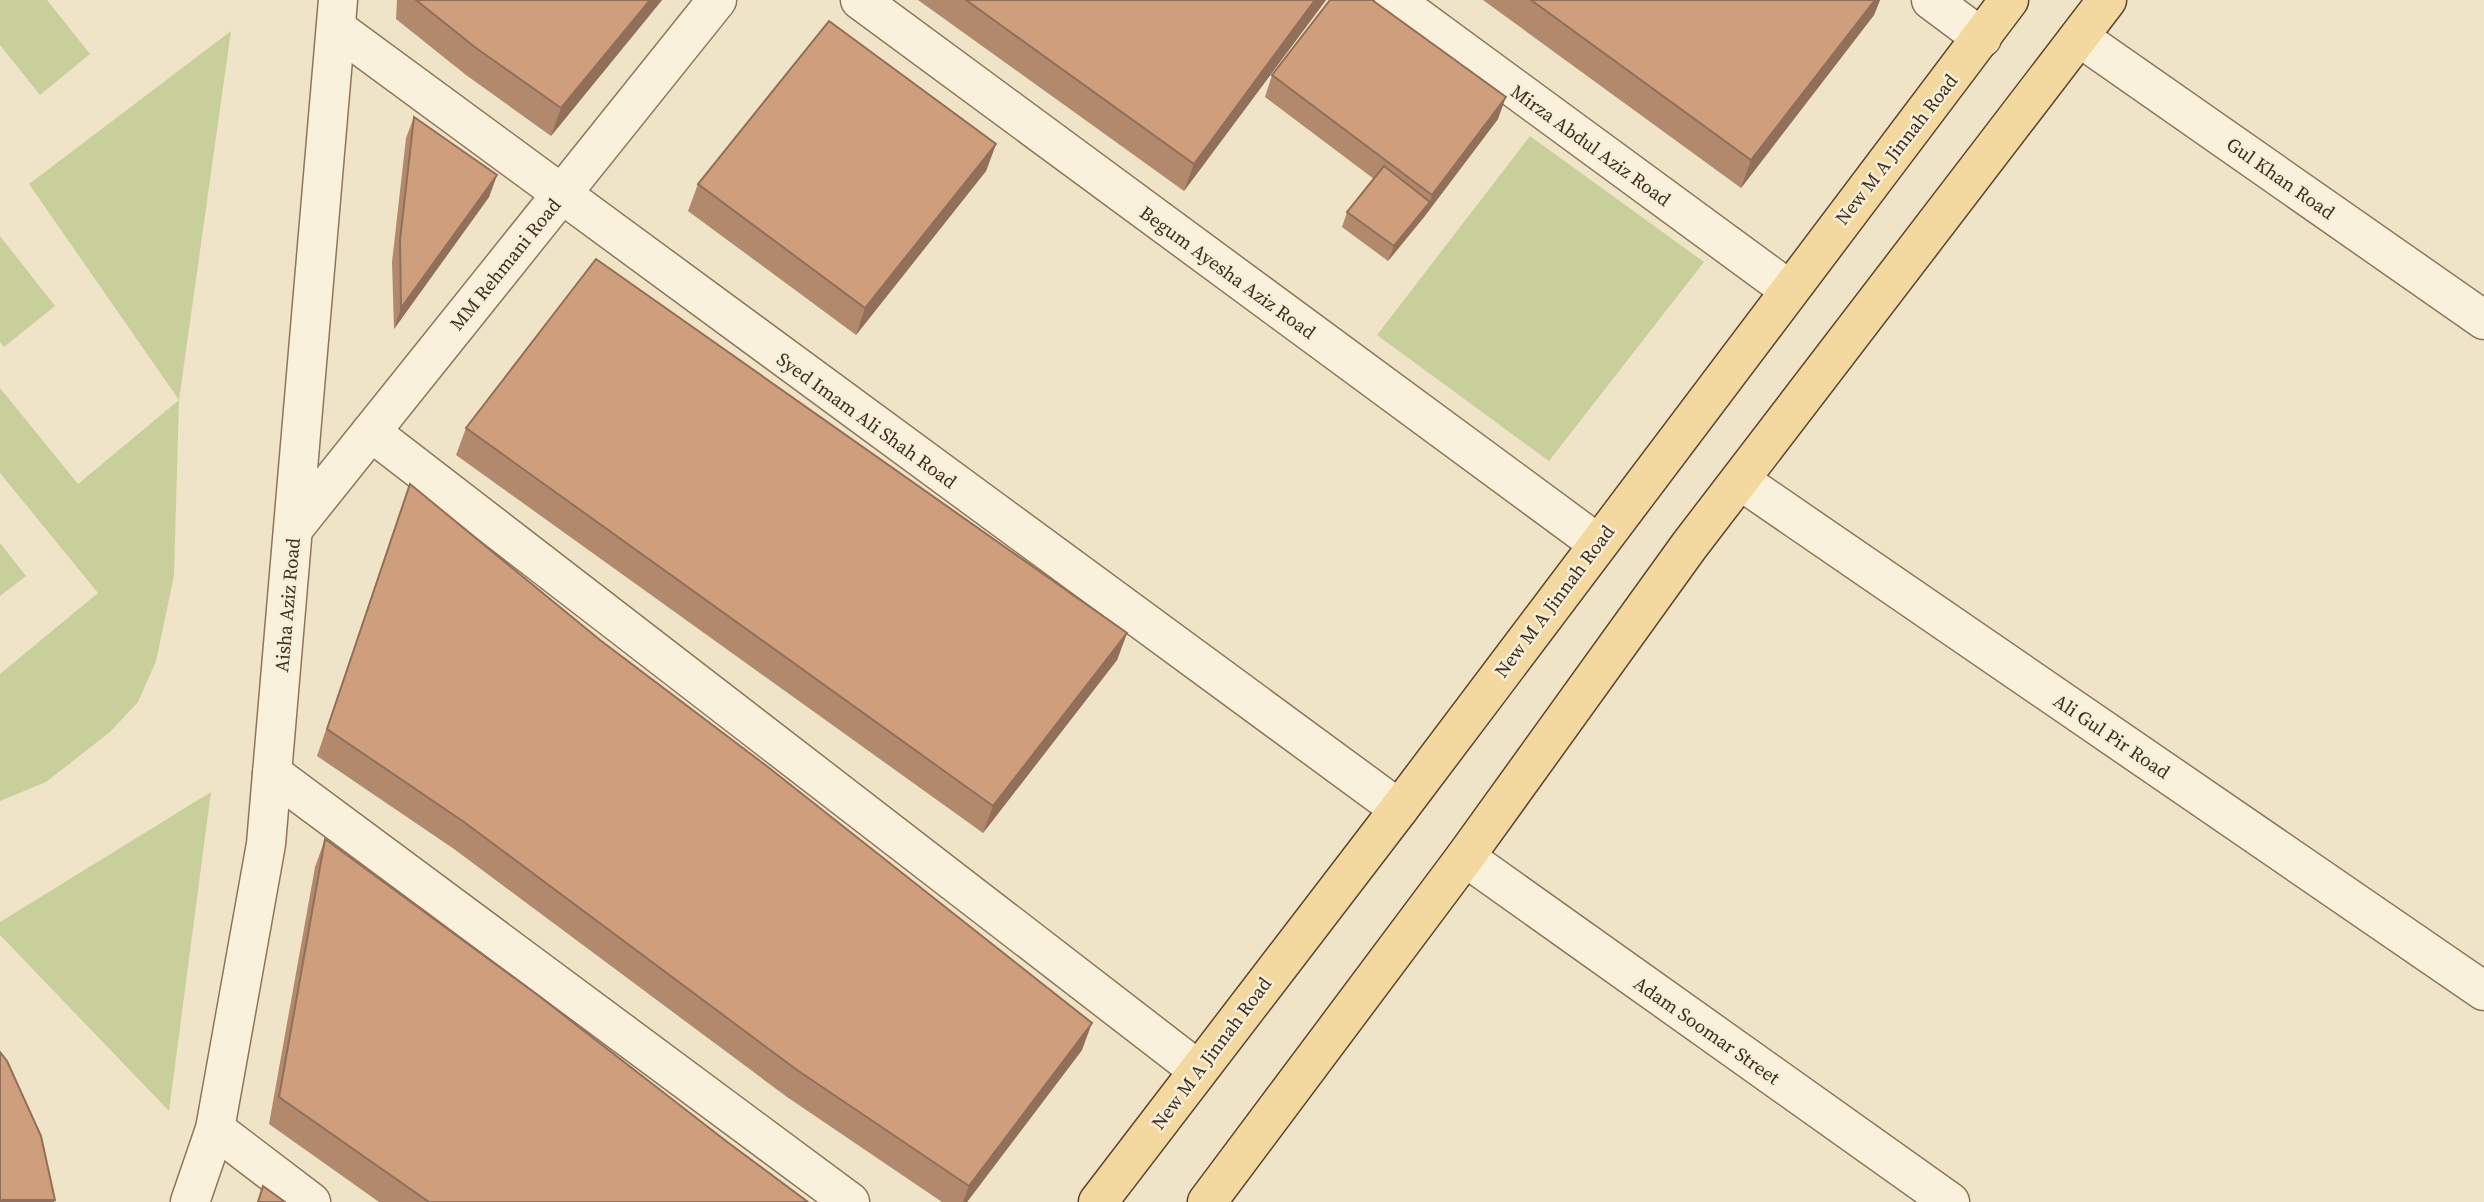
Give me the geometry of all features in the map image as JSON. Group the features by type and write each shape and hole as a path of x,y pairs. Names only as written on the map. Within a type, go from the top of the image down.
{"main road":[{"name":"New M A Jinnah Road","path":"1098,1202 1399,809 1788,289 2009,0"},
{"path":"1207,1202 1465,858 1689,546 2107,0"}],"street":[{"name":"MM Rehmani Road","path":"294,528 717,0"},
{"name":"Begum Ayesha Aziz Road","path":"860,0 1597,543"},
{"name":"Mirza Abdul Aziz Road","path":"1394,0 1788,289"},
{"path":"1931,0 1982,38"},
{"name":"Syed Imam Ali Shah Road","path":"337,14 560,196 1399,809"},
{"name":"Aisha Aziz Road","path":"190,1202 215,1129 266,844 337,14"},
{"name":"Gul Khan Road","path":"2079,37 2484,320"},
{"path":"370,432 1198,1070"},
{"name":"Ali Gul Pir Road","path":"1741,481 2484,991"},
{"path":"272,773 850,1202"},
{"name":"Adam Soomar Street","path":"1465,858 1950,1202"},
{"path":"215,1129 311,1202"}],"green space":[{"path":"0,0 47,0 90,54 40,95 0,45"},
{"path":"231,31 179,400 29,184"},
{"path":"1530,136 1704,262 1549,461 1377,335"},
{"path":"0,236 55,306 4,347 0,342"},
{"path":"0,388 78,484 179,400 174,576 156,661 138,702 110,732 46,782 0,801 0,674 98,593 0,473"},
{"path":"0,543 26,576 0,596"},
{"path":"211,792 169,1111 0,935 0,922"}],"building":[{"path":"416,0 650,0 561,108 476,48"},
{"path":"966,0 1315,0 1194,164"},
{"path":"1330,0 1372,0 1506,97 1432,195 1272,75"},
{"path":"1531,0 1875,0 1751,160"},
{"path":"829,21 996,144 865,308 698,184"},
{"path":"414,117 497,175 401,308 400,240"},
{"path":"1384,166 1430,202 1394,246 1347,212"},
{"path":"596,259 1127,633 993,806 466,428"},
{"path":"410,484 600,640 768,767 1092,1023 969,1186 797,1070 464,822 327,729"},
{"path":"325,839 539,996 808,1202 429,1202 279,1097"},
{"path":"0,1052 7,1061 41,1136 55,1200 0,1200"},
{"path":"263,1186 285,1202 258,1202"}]}
